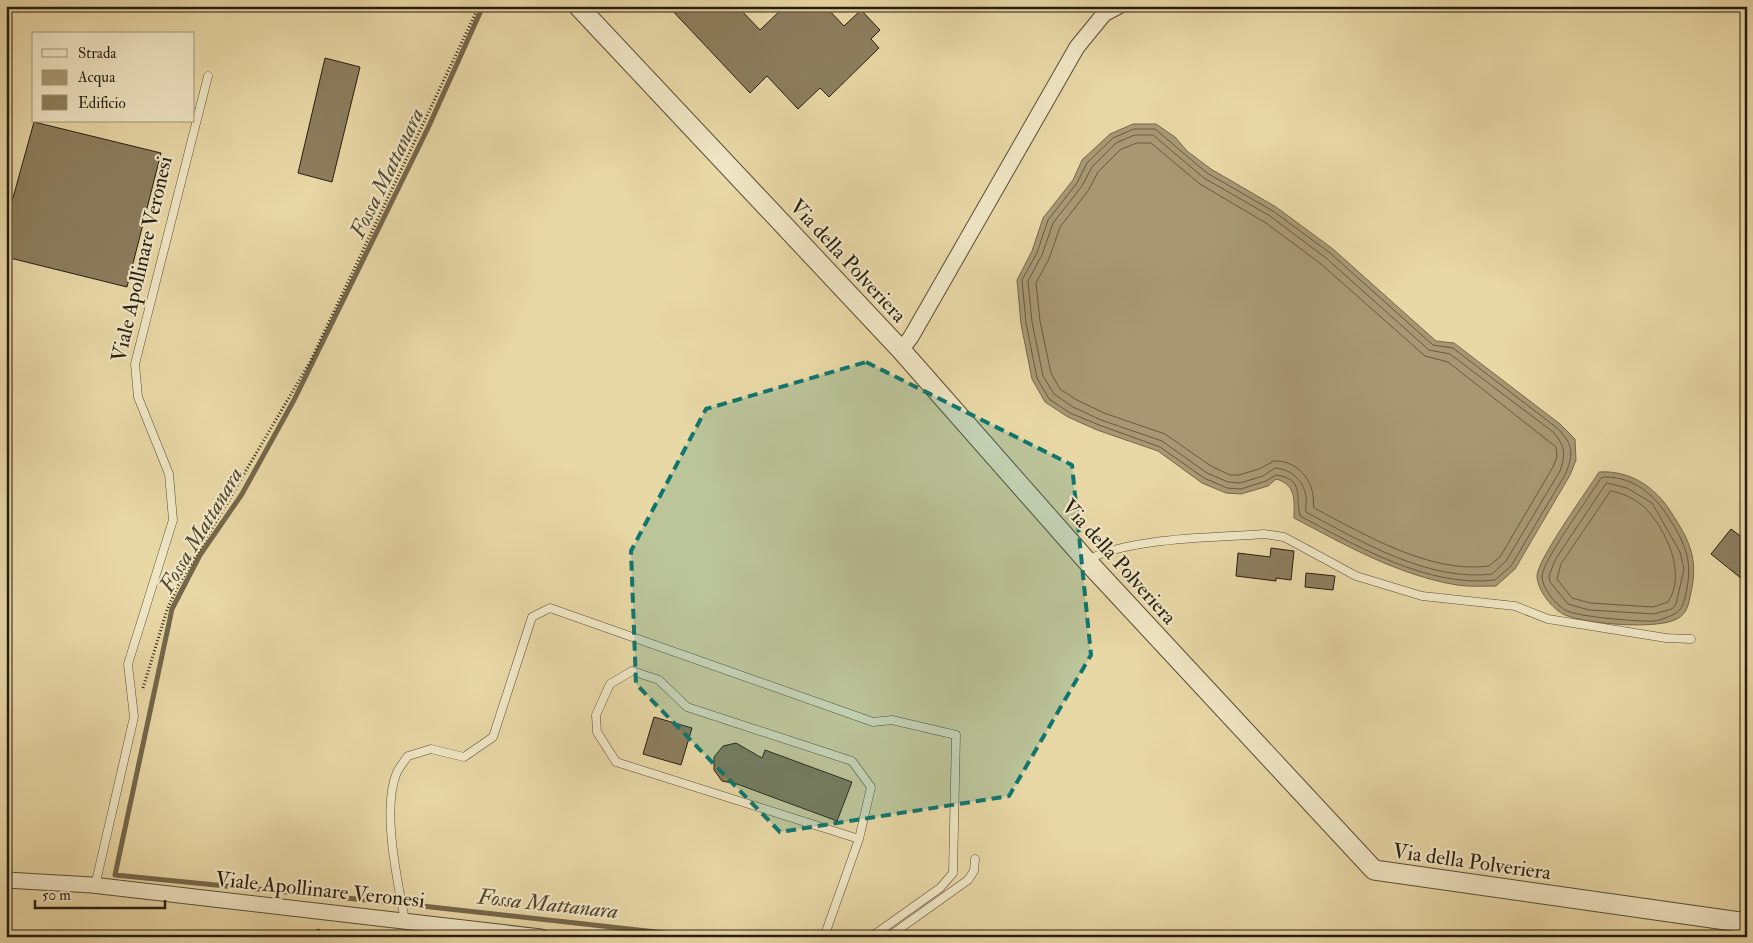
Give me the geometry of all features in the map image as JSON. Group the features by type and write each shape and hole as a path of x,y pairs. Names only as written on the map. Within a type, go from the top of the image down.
{"street":[{"name":"Via della Polveriera","path":"578,6 901,350 1086,560 1374,870 1747,924"},
{"path":"901,350 911,337 1077,47 1104,14 1119,6"},
{"name":"Viale Apollinare Veronesi","path":"6,880 95,886 541,937"}],"lane":[{"name":"Viale Apollinare Veronesi","path":"95,886 134,718 128,664 173,520 169,474 138,397 135,364 208,76"},
{"path":"1086,560 1101,553 1128,545 1264,534 1284,537 1356,576 1422,596 1515,606 1548,619 1666,638 1691,639"},
{"path":"405,921 392,853 391,804 397,773 408,756 431,749 464,757 493,737 532,617 550,608 873,722 892,720 956,735 953,873 940,888 871,937"},
{"path":"824,937 859,839 871,787 852,761 687,707 660,680 632,671 610,684 596,715 597,732 616,762 859,839"},
{"path":"888,937 968,880 974,871 975,859"}],"path":[{"path":"143,691 167,610 178,586 310,362 480,6"}],"highlighted area":[{"path":"866,362 1072,465 1091,655 1009,796 780,832 636,684 631,551 706,409"}],"water":[{"path":"1133,124 1156,124 1175,137 1187,151 1211,169 1276,207 1333,249 1436,341 1454,343 1560,424 1575,439 1576,460 1570,475 1515,569 1496,586 1457,585 1393,567 1353,549 1294,518 1293,494 1288,485 1283,482 1276,479 1268,486 1241,494 1226,493 1202,483 1158,451 1097,430 1068,417 1045,402 1032,379 1021,324 1017,280 1032,251 1043,218 1073,180 1082,160 1110,134"},
{"path":"1599,472 1621,474 1641,482 1665,503 1684,533 1691,552 1694,572 1687,607 1683,615 1677,619 1638,625 1589,621 1560,612 1543,593 1537,576 1539,568 1553,541"}],"building":[{"path":"668,6 737,6 760,30 785,6 825,6 844,26 861,10 880,30 871,39 879,48 829,97 820,88 798,109 767,76 750,93"},
{"path":"325,58 360,67 332,182 298,173"},
{"path":"34,122 161,153 127,287 6,257 6,223"},
{"path":"1731,529 1747,541 1747,583 1711,554"},
{"path":"1271,548 1294,551 1291,580 1276,578 1276,581 1236,576 1238,553 1270,557"},
{"path":"1306,573 1335,576 1333,590 1305,587"},
{"path":"654,717 692,728 681,765 643,754"},
{"path":"736,743 762,758 765,750 852,782 837,821 737,784 722,781 714,770 714,757 723,746"}],"waterway":[{"name":"Fossa Mattanara","path":"386,902 115,875 172,609 200,555 242,494 294,400 428,128 483,6"},
{"name":"Fossa Mattanara","path":"422,906 701,937"}]}
